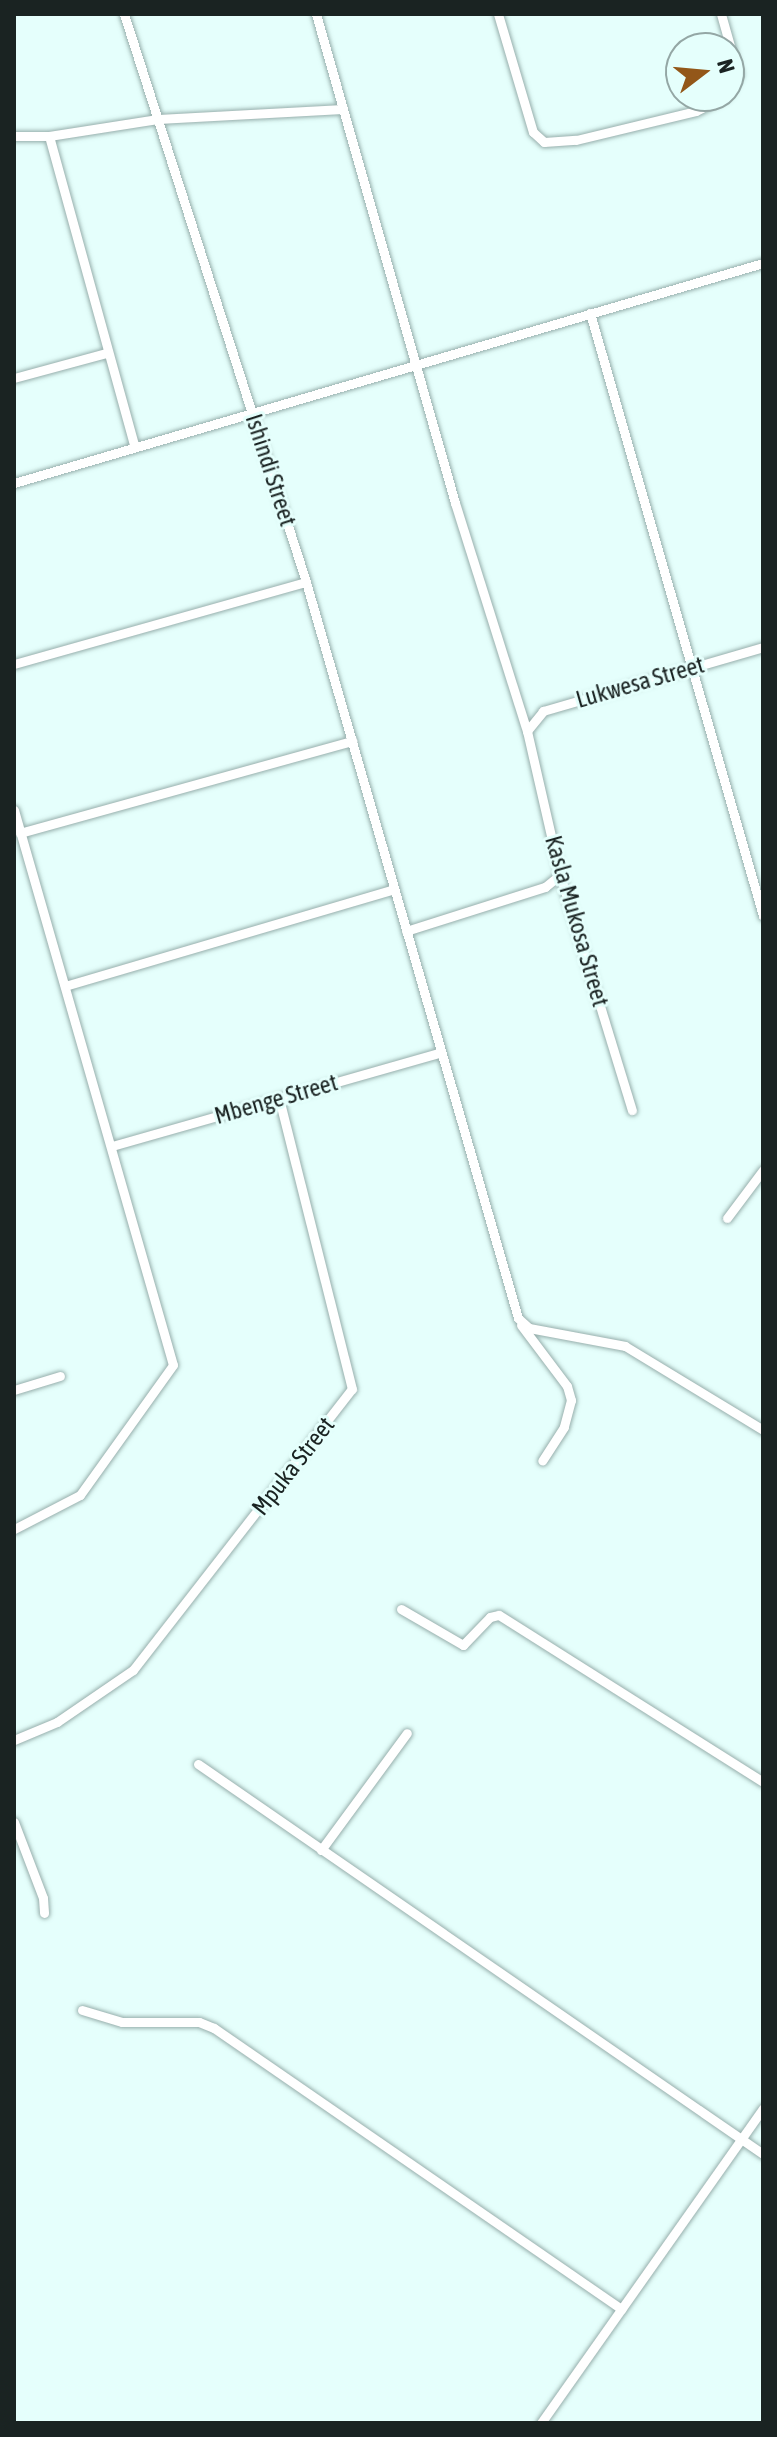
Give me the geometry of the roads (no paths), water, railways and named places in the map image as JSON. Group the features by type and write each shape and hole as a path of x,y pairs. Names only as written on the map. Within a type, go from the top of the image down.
{"street":[{"name":"Ishindi Street","path":"124,14 306,582 521,1325"},
{"name":"Kasla Mukosa Street","path":"316,14 455,503 527,731 560,875 632,1110"},
{"path":"498,14 533,132 544,142 568,142 686,112"},
{"path":"14,136 49,136 158,119 343,109"},
{"path":"49,136 106,353 134,444"},
{"path":"14,483 252,409 763,263"},
{"path":"590,313 763,916"},
{"path":"14,378 106,353"},
{"path":"14,664 306,582"},
{"name":"Lukwesa Street","path":"527,731 543,711 763,647"},
{"path":"20,833 352,741"},
{"path":"14,813 112,1146 172,1370 80,1495 14,1529"},
{"path":"406,931 545,887 560,875"},
{"path":"65,986 394,889"},
{"name":"Mbenge Street","path":"112,1146 441,1052"},
{"name":"Mpuka Street","path":"14,1740 57,1722 133,1670 352,1389 279,1098"},
{"path":"727,1218 763,1170"},
{"path":"521,1325 625,1346 763,1430"},
{"path":"521,1325 567,1386 571,1400 564,1427 542,1461"},
{"path":"14,1390 60,1376"},
{"path":"401,1609 463,1645 490,1617 499,1615 763,1782"},
{"path":"321,1850 407,1733"},
{"path":"198,1764 763,2154"},
{"path":"14,1822 44,1913"},
{"path":"82,2010 122,2022 199,2022 214,2028 621,2309"},
{"path":"541,2423 763,2108"}]}
